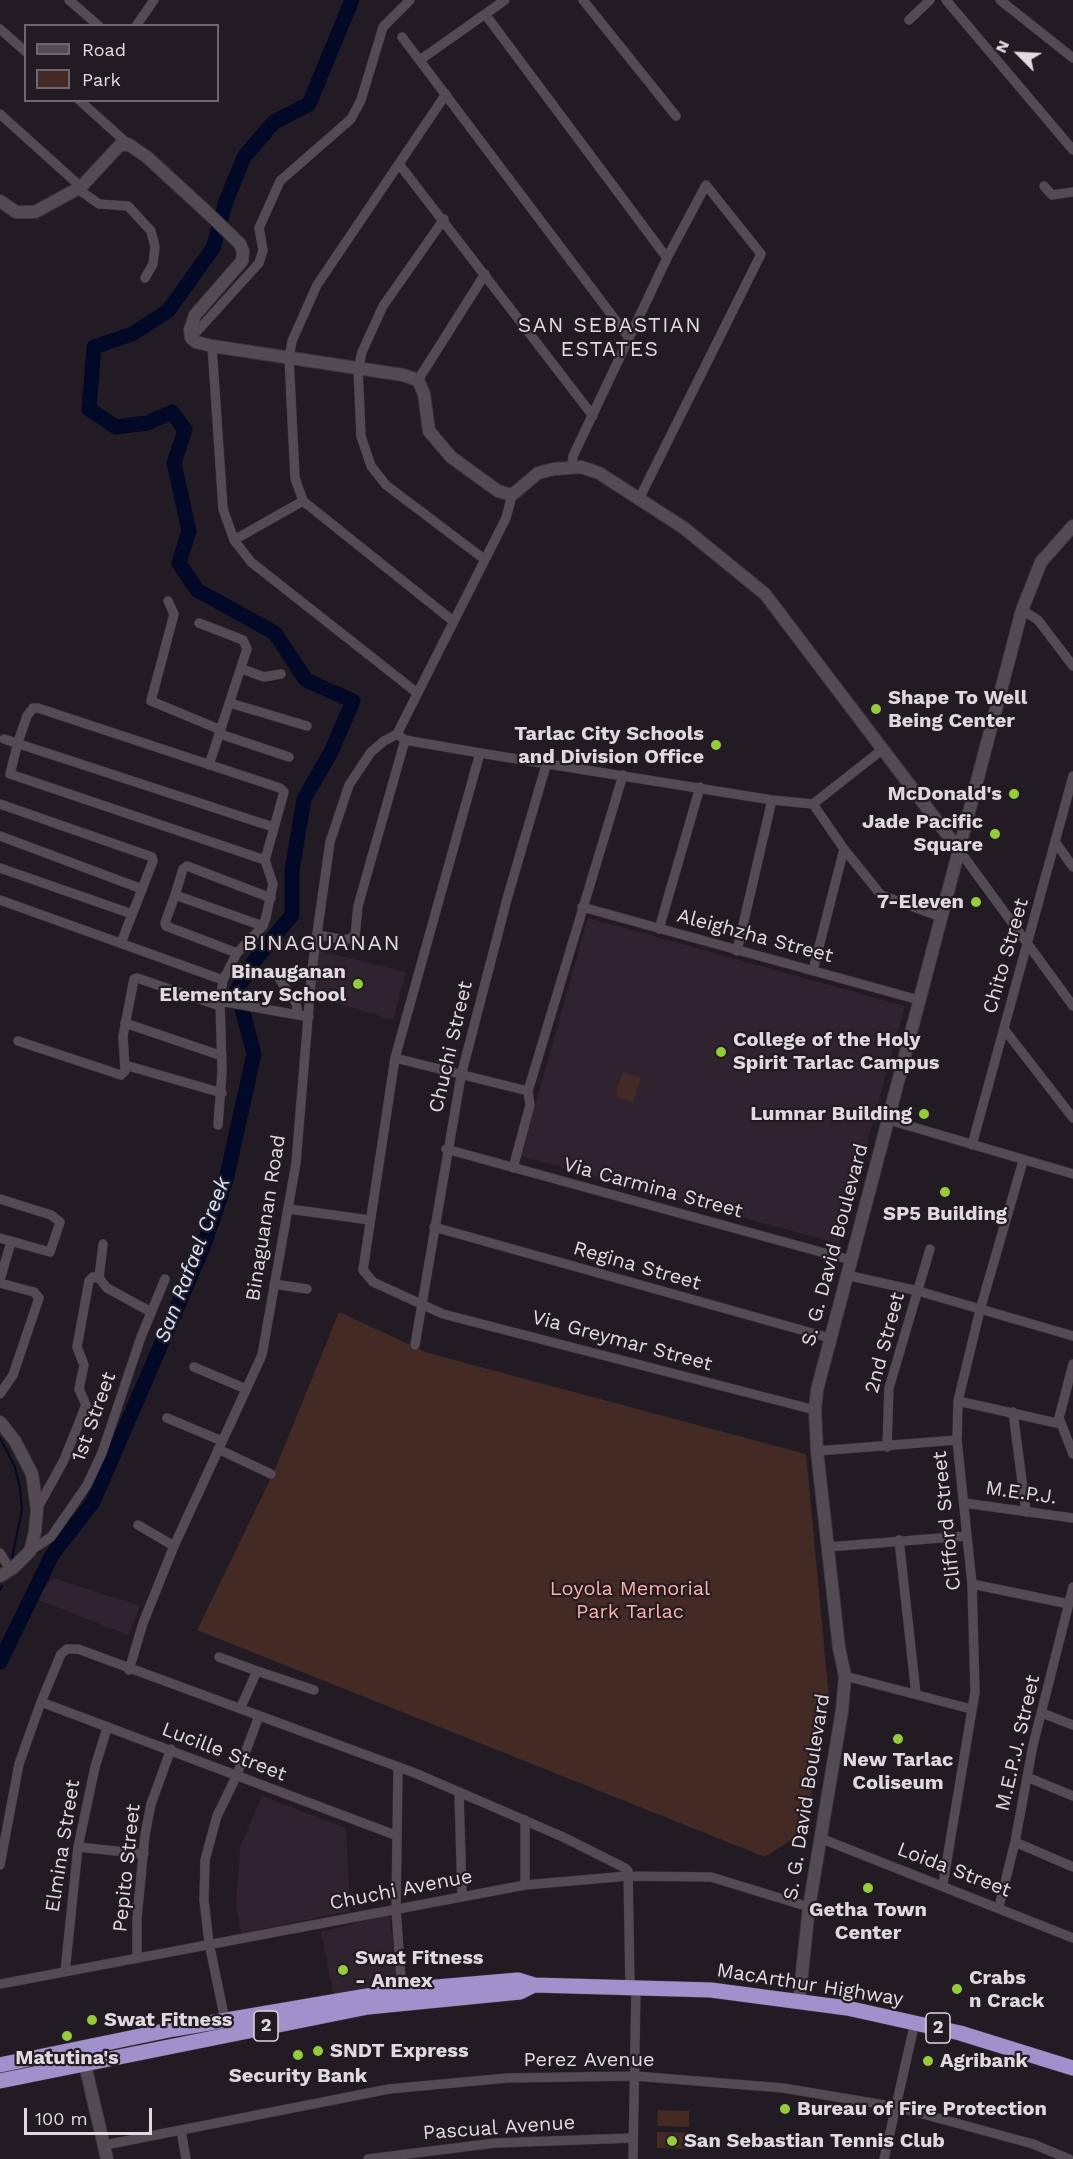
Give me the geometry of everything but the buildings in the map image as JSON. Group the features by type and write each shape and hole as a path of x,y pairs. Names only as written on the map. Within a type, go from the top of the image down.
{"highway":[{"name":"MacArthur Highway","path":"0,2081 83,2056 225,2020 402,1991 518,1980 534,1985 711,1990 799,2001 915,2022 1073,2068"},
{"name":"MacArthur Highway","path":"0,2065 83,2056 368,2007 520,1992 534,1985"}],"street":[{"path":"70,0 97,24"},
{"path":"137,24 154,0"},
{"path":"191,338 259,263 262,250 259,228 280,181 351,119 361,100 383,27 410,0"},
{"path":"420,60 505,0"},
{"path":"583,0 676,116"},
{"path":"909,20 930,0"},
{"path":"946,0 1073,150"},
{"path":"1000,0 1073,58"},
{"path":"485,14 667,258"},
{"path":"0,29 24,50"},
{"path":"402,37 629,338"},
{"path":"446,94 317,285 292,341 289,358 295,478 303,501 453,621"},
{"path":"81,102 128,144 147,157 240,244 242,261 195,315 190,330 191,338"},
{"path":"0,114 99,204 128,207 151,231 154,247 153,264 145,278"},
{"path":"0,201 16,212 35,212 79,188 119,146 128,144"},
{"path":"399,164 444,219 593,416"},
{"path":"572,467 573,456 667,258 706,185 761,254 639,499"},
{"path":"1044,186 1052,195 1073,192"},
{"path":"444,219 383,306 362,352 358,369 361,436 371,466 386,485 484,559"},
{"path":"418,380 484,274"},
{"path":"191,338 212,346 418,380"},
{"path":"212,346 223,509 234,540 252,562 416,692"},
{"path":"418,380 424,394 429,431 438,442 452,456 498,491 513,495"},
{"path":"317,935 346,940 355,936 358,906 401,737 416,692 506,518 513,495 538,473 572,467 599,473 639,499 706,544 765,594 959,850 1073,1006"},
{"path":"234,540 303,501"},
{"name":"S. G. David Boulevard","path":"799,2001 809,1907 842,1711 845,1676 839,1648 817,1450 815,1410 817,1390 1022,610 1041,562 1073,526"},
{"path":"168,601 174,614 151,701 221,732 290,757"},
{"path":"1022,610 1038,620 1073,666"},
{"path":"199,623 243,640 247,649 209,765"},
{"path":"242,669 264,676 281,674"},
{"path":"230,703 307,726"},
{"path":"219,1125 222,1093 223,980 237,953 263,926 273,884 265,860 284,792 280,788 38,708 29,711 9,769 10,774 265,860"},
{"path":"401,737 480,753 772,800 813,804 883,749"},
{"name":"Binaguanan Road","path":"129,1670 143,1623 174,1546 246,1389 266,1339 297,1163 302,1079 317,935 330,842 349,785 371,752 384,741 401,737"},
{"path":"4,739 273,827"},
{"path":"289,1209 370,1220 395,1058 480,753"},
{"name":"Chuchi Street","path":"415,1345 446,1149 461,1076 507,899 547,762"},
{"path":"513,1168 530,1106 528,1091 623,776"},
{"name":"Chito Street","path":"972,1145 1029,945 1073,776"},
{"path":"659,929 700,787"},
{"path":"737,951 772,800"},
{"path":"0,804 152,856 153,861 121,943"},
{"path":"813,804 844,849 881,895 941,917"},
{"path":"0,836 142,889"},
{"path":"1056,843 1073,867"},
{"path":"813,969 844,849"},
{"path":"237,953 166,927 165,923 183,869 187,866 271,898"},
{"path":"0,868 132,914"},
{"path":"175,895 263,926"},
{"path":"0,900 223,980"},
{"name":"Aleighzha Street","path":"582,907 919,1000"},
{"path":"278,977 296,1003 298,1015"},
{"path":"18,1041 117,1075 123,1074 125,1023 133,982 137,978 223,1004 249,1006 309,1017"},
{"path":"125,1023 222,1056"},
{"path":"1004,1029 1070,1107 1073,1118"},
{"path":"395,1058 528,1091"},
{"path":"125,1065 222,1093"},
{"path":"889,1120 1073,1174"},
{"name":"Via Carmina Street","path":"446,1149 850,1260"},
{"name":"Clifford Street","path":"943,1884 975,1671 972,1584 957,1440 958,1401 980,1310 1023,1161"},
{"path":"0,1198 51,1215 60,1222 50,1252 0,1238"},
{"name":"Via Greymar Street","path":"370,1220 363,1270 367,1277 443,1314 815,1410"},
{"name":"Regina Street","path":"434,1227 830,1338"},
{"path":"0,1395 13,1375 39,1298 33,1292 0,1281 11,1242"},
{"path":"99,1278 103,1244"},
{"name":"2nd Street","path":"887,1447 889,1388 930,1249"},
{"path":"846,1275 918,1291 1073,1336"},
{"path":"37,1509 64,1460 86,1405 79,1392 84,1365 77,1347 87,1288 93,1277 99,1278 107,1288 151,1312"},
{"name":"1st Street","path":"30,1551 51,1536 87,1485 102,1453 151,1312 165,1279"},
{"path":"274,1284 307,1289"},
{"path":"1073,1364 1060,1408 1060,1424 1073,1454"},
{"path":"194,1367 246,1389"},
{"path":"958,1401 1060,1424"},
{"path":"1013,1412 1026,1512"},
{"path":"167,1418 271,1474"},
{"path":"0,1422 15,1441 32,1474 37,1509 35,1532 30,1551 5,1573 0,1553"},
{"path":"817,1450 887,1447 957,1440"},
{"name":"M.E.P.J.","path":"964,1503 1073,1518"},
{"path":"138,1525 174,1546"},
{"path":"828,1547 966,1536"},
{"path":"899,1540 916,1694"},
{"path":"972,1584 1069,1604"},
{"name":"M.E.P.J. Street","path":"999,1907 1015,1842 1027,1777 1073,1587"},
{"path":"0,1865 19,1764 40,1702 61,1654 67,1649 78,1649 129,1670 398,1768 525,1820 616,1862 625,1868 628,1876 635,2076 633,2159"},
{"path":"219,1657 314,1690"},
{"path":"240,1709 257,1671"},
{"path":"845,1676 971,1709"},
{"name":"Lucille Street","path":"40,1702 107,1728 171,1749 236,1777 395,1835"},
{"path":"1042,1713 1073,1725"},
{"path":"225,2020 209,1943 204,1900 205,1860 217,1816 236,1777 259,1716"},
{"name":"Elmina Street","path":"65,1972 78,1847 95,1767 107,1728"},
{"name":"Pepito Street","path":"137,1958 137,1918 151,1804 171,1749"},
{"path":"398,1768 395,1835 396,1910 402,1991"},
{"path":"1027,1777 1073,1796"},
{"path":"459,1792 462,1896"},
{"path":"525,1820 525,1885"},
{"name":"Loida Street","path":"820,1838 943,1884 1073,1938"},
{"path":"1015,1842 1073,1867"},
{"path":"78,1847 144,1854"},
{"name":"Chuchi Avenue","path":"0,1984 525,1885 628,1876 711,1876 809,1907"},
{"path":"884,2159 915,2022"},
{"path":"83,2056 107,2159"},
{"name":"Perez Avenue","path":"105,2145 389,2088 507,2078 635,2076 783,2088 897,2107 1033,2144 1069,2159"},
{"path":"181,2130 186,2159"},
{"name":"Pascual Avenue","path":"368,2159 495,2143 633,2138"}],"shaded area":[{"name":"College of the Holy Spirit Tarlac Campus","path":"588,918 905,1006 839,1244 521,1156"},
{"name":"Binauganan Elementary School","path":"316,950 406,972 393,1020 313,996"},
{"path":"53,1578 140,1606 128,1635 36,1599"},
{"path":"262,1796 346,1828 350,1911 241,1933 236,1905 240,1847"},
{"path":"389,1915 400,1983 334,1997 321,1932"}],"green space":[{"path":"623,1072 641,1078 633,1102 615,1096"},
{"name":"Loyola Memorial Park Tarlac","path":"339,1312 428,1353 806,1454 829,1698 805,1831 765,1857 197,1630 274,1472"},
{"name":"San Sebastian Tennis Club","path":"658,2110 689,2111 689,2127 657,2126"},
{"name":"San Sebastian Tennis Club","path":"657,2132 688,2133 688,2149 657,2148"}],"waterway":[{"name":"San Rafael Creek","path":"0,1662 52,1555 93,1502 204,1245 226,1180 254,1054 237,990 255,960 292,915 292,870 304,799 331,752 353,701 306,680 275,633 197,590 179,563 189,531 174,463 185,430 172,412 147,423 116,427 89,409 94,347 132,334 168,311 213,248 226,201 244,157 274,122 309,104 352,0"},
{"path":"0,1438 15,1467 20,1488 22,1509 12,1558"},
{"path":"0,1590 2,1586"}],"place":[{"name":"Shape To Well Being Center","path":"876,709"},
{"name":"Tarlac City Schools and Division Office","path":"716,745"},
{"name":"McDonald's","path":"1014,794"},
{"name":"Jade Pacific Square","path":"995,834"},
{"name":"7-Eleven","path":"976,902"},
{"name":"Binauganan Elementary School","path":"358,984"},
{"name":"College of the Holy Spirit Tarlac Campus","path":"721,1052"},
{"name":"Lumnar Building","path":"924,1114"},
{"name":"SP5 Building","path":"945,1192"},
{"name":"New Tarlac Coliseum","path":"898,1739"},
{"name":"Getha Town Center","path":"868,1888"},
{"name":"Swat Fitness - Annex","path":"343,1970"},
{"name":"Crabs n Crack","path":"957,1989"},
{"name":"Swat Fitness","path":"92,2020"},
{"name":"Matutina's","path":"67,2036"},
{"name":"SNDT Express","path":"318,2051"},
{"name":"Security Bank","path":"298,2055"},
{"name":"Agribank","path":"928,2061"},
{"name":"Bureau of Fire Protection","path":"785,2109"},
{"name":"San Sebastian Tennis Club","path":"672,2141"}],"district":[{"name":"SAN SEBASTIAN ESTATES","path":"610,338"},
{"name":"BINAGUANAN","path":"322,944"}]}
